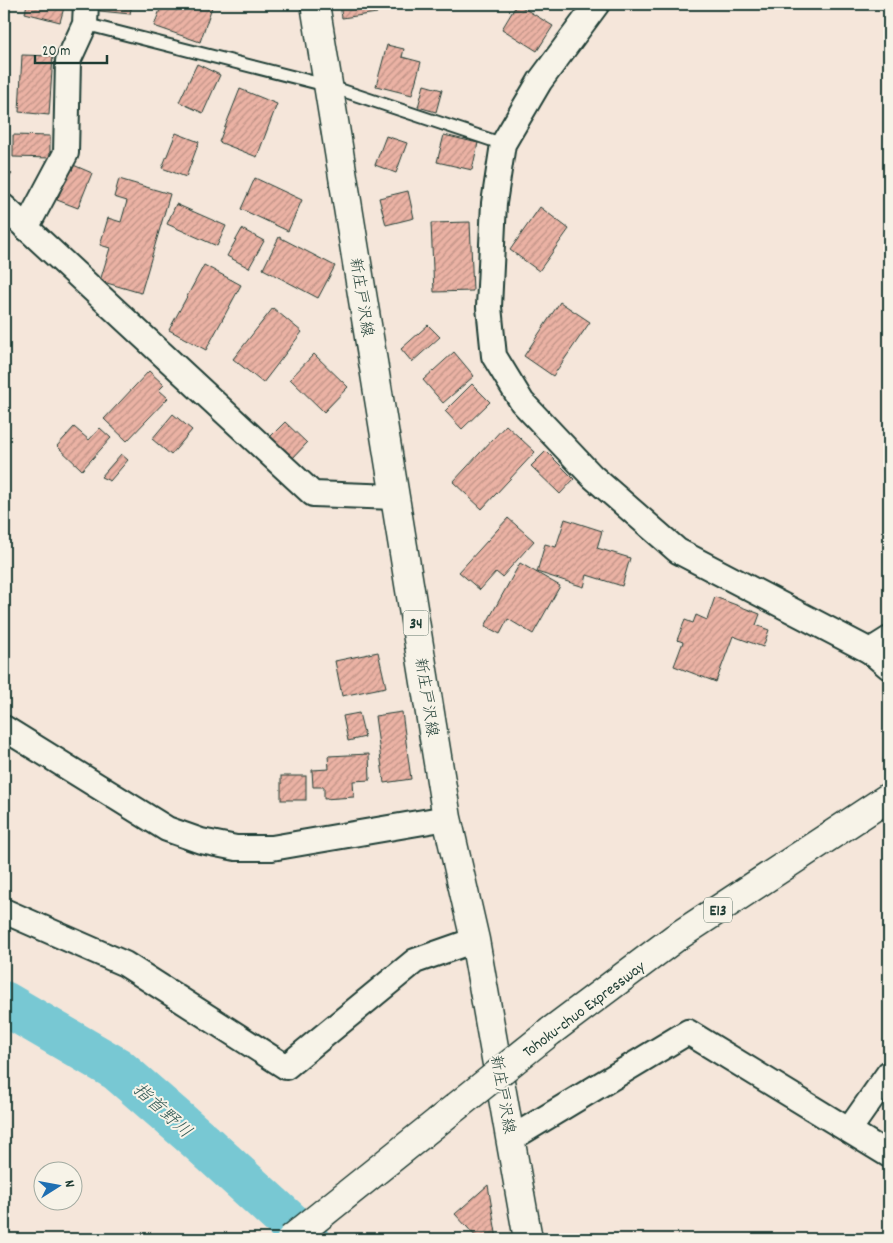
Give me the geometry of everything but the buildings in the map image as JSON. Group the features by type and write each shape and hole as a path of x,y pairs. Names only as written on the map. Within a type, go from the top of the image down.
{"main road":[{"name":"新庄戸沢線","path":"315,4 448,818 475,940 512,1138 528,1239"},
{"name":"Tohoku-chuo Expressway","path":"291,1239 551,1030 675,938 889,797"}],"street":[{"path":"597,4 540,81 503,144 494,203 489,307 494,356 522,402 592,476 678,551 880,645 889,667"},
{"path":"26,228 66,153 68,62 85,14"},
{"path":"4,207 313,494 395,497"},
{"path":"4,728 166,829 201,841 236,848 272,848 448,818"},
{"path":"4,911 125,964 286,1067 415,961 475,940"},
{"path":"512,1138 688,1032 889,1155"},
{"path":"849,1130 889,1073"}],"lane":[{"path":"85,14 328,86 503,144"}],"waterway":[{"name":"指首野川","path":"4,1003 117,1069 200,1141 307,1239"}]}
